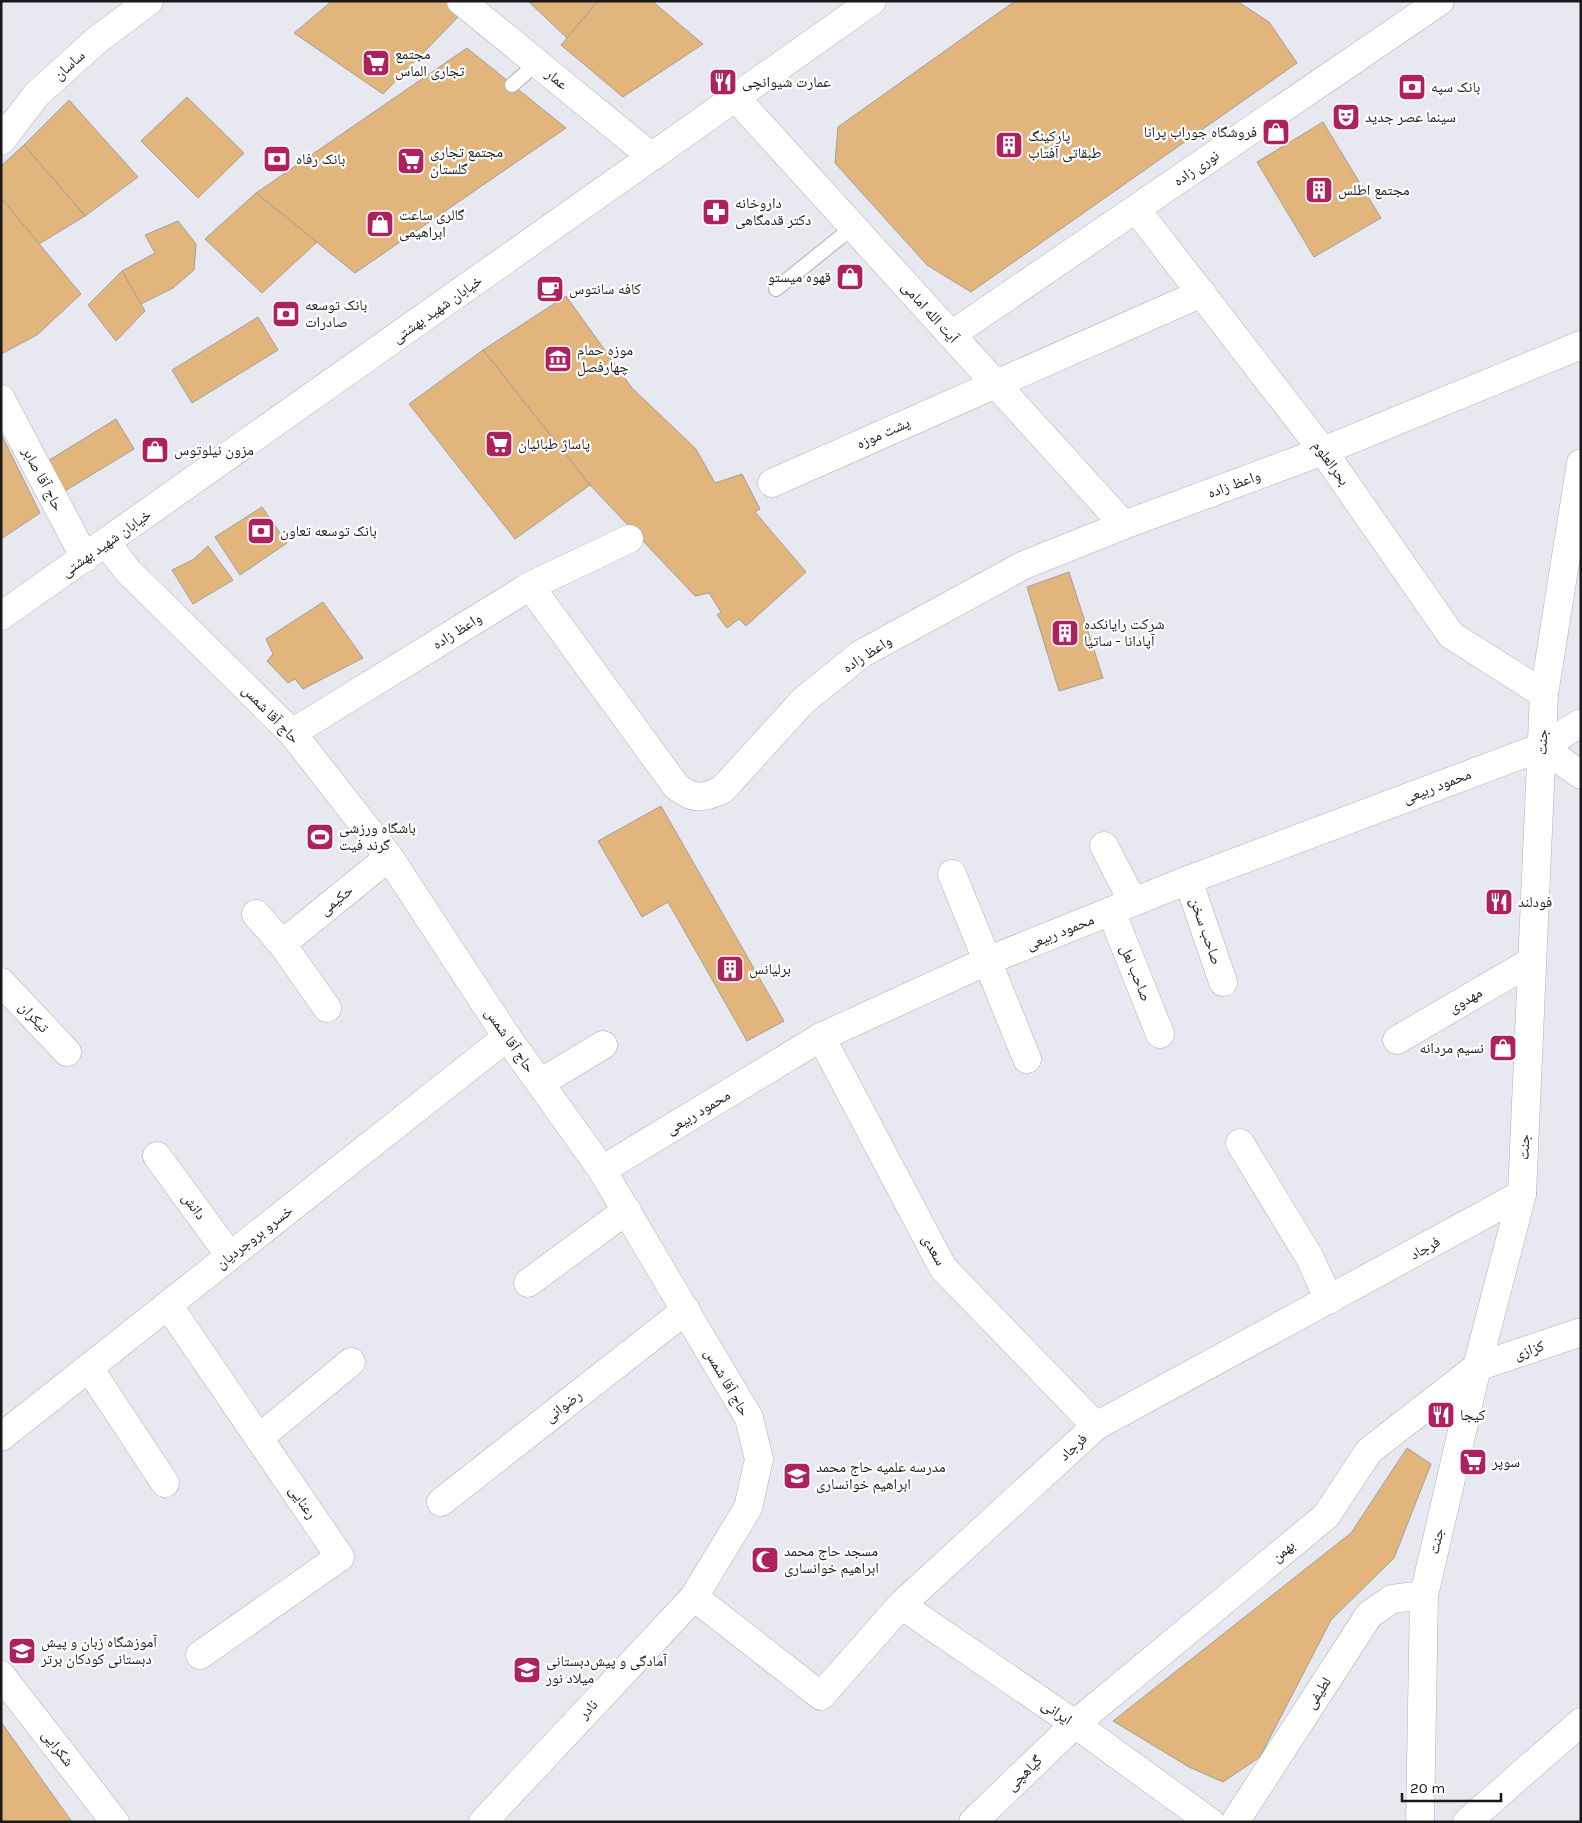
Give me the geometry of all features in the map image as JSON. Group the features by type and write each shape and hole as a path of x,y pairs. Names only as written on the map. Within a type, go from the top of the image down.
{"street":[{"name":"ساسان","path":"1,141 37,94 97,40 149,1"},
{"name":"عمار","path":"461,1 652,157"},
{"name":"خیابان شهید بهشتی","path":"1,616 872,1"},
{"name":"نوری زاده","path":"951,335 1440,1"},
{"name":"آیت الله امامی","path":"736,98 1124,525"},
{"name":"بحرالعلوم","path":"1136,209 1324,451 1451,635 1544,694"},
{"name":"پشت موزه","path":"772,483 1202,293"},
{"name":"واعظ زاده","path":"292,733 530,586 676,786 688,796 706,797 722,790 803,701 861,654 1024,565 1124,525 1324,451 1581,345"},
{"name":"حاج آقا صابر","path":"1,399 95,550"},
{"name":"جنت","path":"1420,1822 1424,1595 1476,1368 1522,1194 1544,694 1581,463"},
{"path":"530,586 629,539"},
{"name":"حاج آقا شمس","path":"95,550 128,571 292,733 389,857 507,1037 602,1170 749,1418 759,1459 748,1508 694,1597"},
{"name":"محمود ربیعی","path":"602,1170 821,1038 988,961 1188,880 1542,747 1581,723"},
{"path":"1542,747 1581,775"},
{"name":"صاحب لعل","path":"1104,846 1160,1034"},
{"name":"حکیمی","path":"282,944 389,857"},
{"path":"952,874 1027,1060"},
{"name":"صاحب سخن","path":"1188,880 1223,982"},
{"path":"256,914 282,944 327,1008"},
{"name":"مهدوی","path":"1397,1040 1532,961"},
{"name":"تیکران","path":"1,982 67,1052"},
{"name":"خسرو بروجردیان","path":"1,1437 507,1037"},
{"name":"سعدی","path":"821,1038 942,1268 1096,1426"},
{"path":"540,1083 603,1045"},
{"path":"1240,1143 1310,1258 1329,1300"},
{"name":"دانش","path":"157,1156 230,1256"},
{"name":"فرجاد","path":"694,1597 821,1696 901,1605 1096,1426 1522,1194"},
{"path":"528,1283 627,1210"},
{"name":"رعنایی","path":"168,1305 340,1557 200,1655"},
{"name":"رضوانی","path":"441,1502 686,1310"},
{"name":"کزازی","path":"1476,1368 1581,1332"},
{"path":"259,1438 351,1362"},
{"path":"89,1368 165,1483"},
{"name":"بهمن","path":"1075,1724 1326,1516 1369,1451 1476,1368"},
{"name":"لطیفی","path":"1235,1822 1369,1615 1392,1599 1424,1595"},
{"name":"نادر","path":"483,1822 694,1597"},
{"name":"ایرانی","path":"901,1605 1075,1724 1210,1822"},
{"name":"شکرایی","path":"1,1675 116,1822"},
{"path":"1482,1817 1581,1722"},
{"name":"گیاهچی","path":"973,1822 1075,1724"}],"lane":[{"path":"512,85 537,63"},
{"path":"776,289 853,227"}],"building":[{"name":"مجتمع تجاری الماس","path":"332,1 449,1 463,12 383,94 294,33"},
{"path":"528,1 598,1 567,38"},
{"path":"598,1 652,1 703,44 623,97 561,45"},
{"name":"پارکینگ طبقاتی آفتاب","path":"1015,1 1237,1 1269,22 1297,63 971,292 927,265 835,163 838,127"},
{"name":"مجتمع تجاری گلستان","path":"467,48 566,128 355,273 256,193"},
{"path":"187,97 244,153 198,198 141,141"},
{"path":"69,100 138,177 85,216 24,145"},
{"name":"مجتمع اطلس","path":"1323,122 1381,218 1314,257 1257,162"},
{"path":"24,145 85,216 39,244 1,198 1,166"},
{"path":"256,193 317,242 262,293 205,239"},
{"path":"1,198 81,294 37,335 1,354"},
{"path":"178,221 196,244 194,270 173,288 141,304 122,271 155,253 145,235"},
{"path":"122,271 145,311 116,341 88,305"},
{"path":"566,296 632,388 696,449 715,483 742,474 760,509 755,512 806,572 746,626 739,619 727,628 717,615 721,612 709,593 695,596 590,485 483,350"},
{"path":"258,317 278,350 192,403 172,370"},
{"name":"پاساژ طبائیان","path":"483,350 590,485 515,539 409,404"},
{"path":"116,419 134,449 65,491 46,462"},
{"path":"1,434 40,513 1,539"},
{"path":"262,507 287,543 240,575 215,537"},
{"path":"208,546 233,580 193,604 172,570 194,559"},
{"name":"شرکت رایانکده آپادانا - ساتیا","path":"1069,572 1103,678 1059,691 1027,587"},
{"path":"323,602 363,658 303,689 295,679 288,683 267,661 273,654 266,639"},
{"name":"برلیانس","path":"661,806 784,1021 747,1041 668,902 642,917 598,841"},
{"path":"1407,1448 1431,1464 1394,1558 1331,1620 1260,1757 1223,1782 1189,1767 1113,1721 1351,1533"},
{"path":"1,1722 72,1822 1,1822"}],"place":[{"name":"مجتمع تجاری الماس","path":"376,63"},
{"name":"عمارت شیوانچی","path":"723,82"},
{"name":"بانک سپه","path":"1412,87"},
{"name":"سینما عصر جدید","path":"1346,117"},
{"name":"فروشگاه جوراب پرانا","path":"1276,132"},
{"name":"پارکینگ طبقاتی آفتاب","path":"1009,145"},
{"name":"بانک رفاه","path":"277,159"},
{"name":"مجتمع تجاری گلستان","path":"411,161"},
{"name":"مجتمع اطلس","path":"1319,190"},
{"name":"داروخانه دکتر قدمگاهی","path":"716,212"},
{"name":"گالری ساعت ابراهیمی","path":"380,224"},
{"name":"قهوه میستو","path":"850,277"},
{"name":"کافه سانتوس","path":"550,289"},
{"name":"بانک توسعه صادرات","path":"286,314"},
{"name":"موزه حمام چهارفصل","path":"558,359"},
{"name":"پاساژ طبائیان","path":"499,444"},
{"name":"مزون نیلوتوس","path":"155,450"},
{"name":"بانک توسعه تعاون","path":"261,531"},
{"name":"شرکت رایانکده آپادانا - ساتیا","path":"1065,633"},
{"name":"باشگاه ورزشی گرند فیت","path":"320,837"},
{"name":"فودلند","path":"1499,902"},
{"name":"برلیانس","path":"730,969"},
{"name":"نسیم مردانه","path":"1503,1048"},
{"name":"کیجا","path":"1441,1415"},
{"name":"سوپر","path":"1473,1462"},
{"name":"مدرسه علمیه حاج محمد ابراهیم خوانساری","path":"797,1476"},
{"name":"مسجد حاج محمد ابراهیم خوانساری","path":"765,1560"},
{"name":"آموزشگاه زبان و پیش دبستانی کودکان برتر","path":"22,1651"},
{"name":"آمادگی و پیش‌دبستانی میلاد نور","path":"527,1670"}]}
